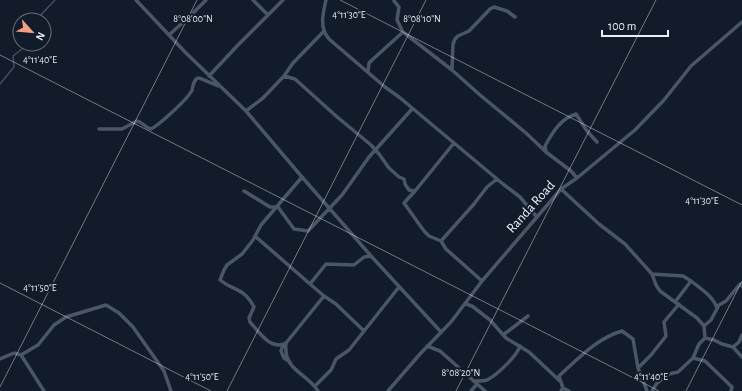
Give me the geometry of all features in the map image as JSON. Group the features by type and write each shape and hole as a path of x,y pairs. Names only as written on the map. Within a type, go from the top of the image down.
{"street":[{"path":"136,0 169,35 246,110 398,287 441,332"},
{"path":"169,35 206,0"},
{"path":"253,0 268,15"},
{"path":"210,76 238,45 283,0"},
{"path":"326,0 322,15 324,31 329,39 497,179 516,192 536,216"},
{"path":"394,2 399,7 397,20 403,32 452,70 546,152 571,171 577,178"},
{"path":"452,70 454,53 453,44 458,36 469,31 490,9 494,7 507,11 515,17"},
{"name":"Randa Road","path":"388,391 427,346 451,322 482,281 536,216 561,189 577,178 636,130 664,100 691,66 742,22"},
{"path":"246,110 263,98 284,76 293,63 324,31"},
{"path":"368,72 369,63 403,32"},
{"path":"284,76 295,79 371,145 388,168 404,179 404,184 409,190 415,191"},
{"path":"99,129 122,129 137,121 151,129 185,101 197,78 201,78 220,86"},
{"path":"278,207 294,229 308,231 342,195 369,157 412,109"},
{"path":"546,152 545,146 554,130 568,116 576,114 587,131 598,142"},
{"path":"454,143 404,203 424,231 429,236 441,241 446,249 482,281"},
{"path":"285,344 268,342 265,340 250,322 249,318 254,307 249,298 241,291 220,280 227,265 242,254 262,225 302,177"},
{"path":"441,241 487,187 497,179"},
{"path":"561,189 599,224 620,239 652,274 656,286 660,291 697,318 704,326 705,338 699,344 693,358 678,372 669,374 657,383 652,391"},
{"path":"244,191 270,207 278,207"},
{"path":"255,236 324,296 336,304 364,330"},
{"path":"310,284 326,264 354,265 364,258 371,256"},
{"path":"652,274 683,276 706,292 715,302 717,308"},
{"path":"675,302 691,281"},
{"path":"704,326 711,320 717,308 726,301 740,284 742,286"},
{"path":"315,386 332,370 336,359 349,350 398,287"},
{"path":"285,344 324,296"},
{"path":"466,304 472,306 490,320 503,335 529,352 561,382"},
{"path":"638,368 651,355 666,336 664,322 679,304"},
{"path":"21,355 38,344 54,326 66,317 106,305 119,313 133,327 164,371 172,391"},
{"path":"503,335 528,316"},
{"path":"569,391 562,390 559,376 595,344 613,333 622,331 633,339 638,368 647,391"},
{"path":"733,347 739,342 742,335"},
{"path":"705,338 733,347 742,357"},
{"path":"285,344 290,362 294,369 315,386 318,391"},
{"path":"427,346 440,351 485,391"},
{"path":"475,383 485,381 492,377 516,355 520,346"},
{"path":"0,359 14,353 21,355 44,391"},
{"path":"693,358 705,360 732,387 731,391"},
{"path":"471,391 475,383"}],"waterway":[{"path":"44,12 55,0"},
{"path":"0,84 14,67 13,56 18,52"}]}
